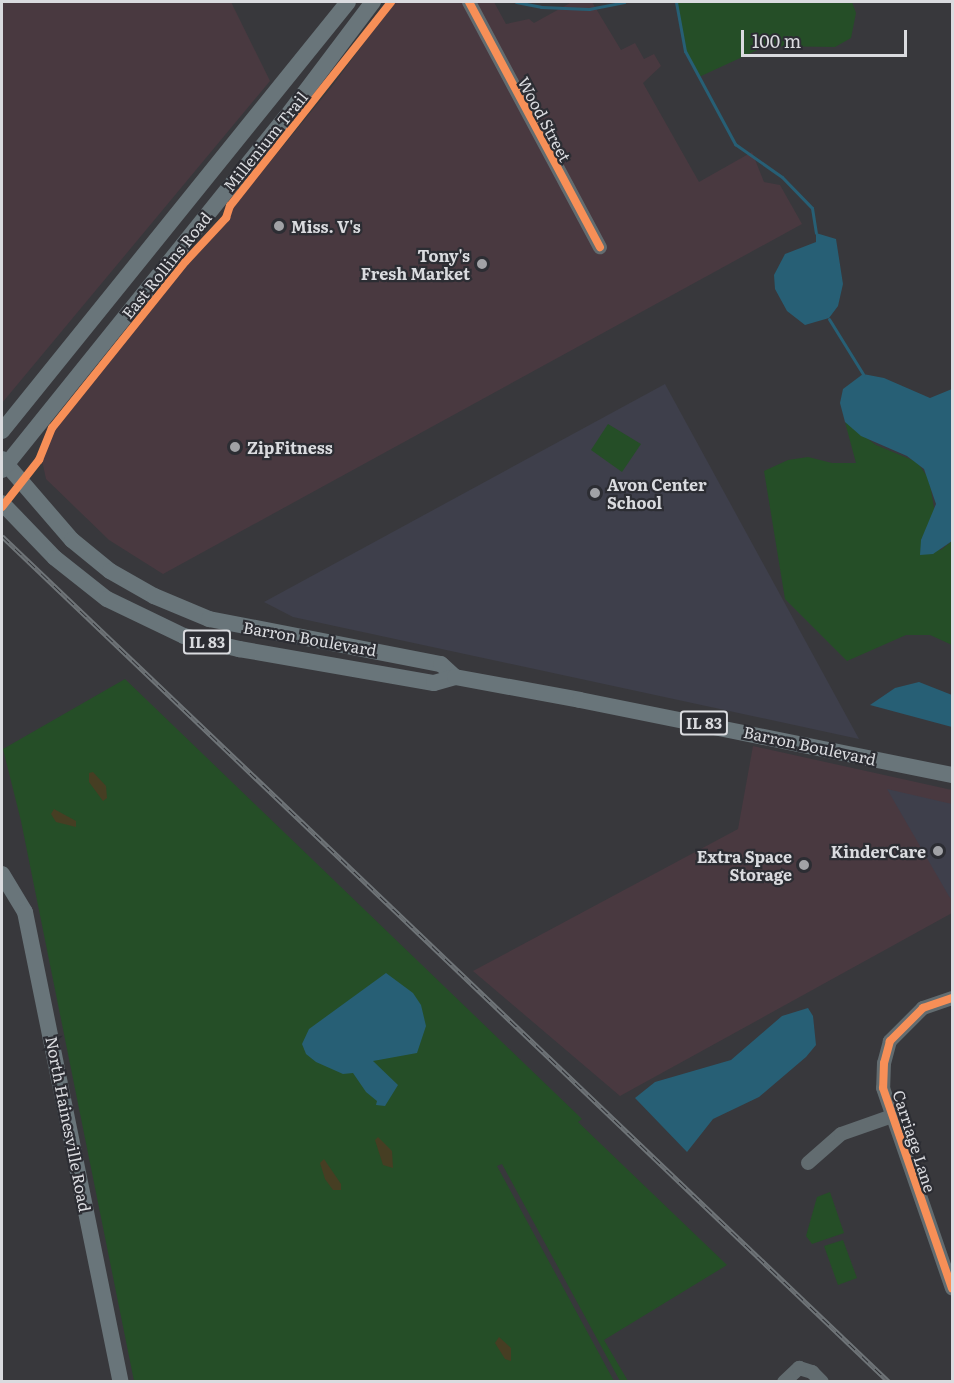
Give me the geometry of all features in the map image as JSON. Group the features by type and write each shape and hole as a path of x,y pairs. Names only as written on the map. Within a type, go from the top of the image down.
{"main road":[{"name":"East Rollins Road","path":"2,431 348,2"},
{"name":"East Rollins Road","path":"3,464 287,116 373,2"},
{"name":"Barron Boulevard","path":"3,464 48,516 90,556 175,606 232,624 441,664 455,677"},
{"name":"Barron Boulevard","path":"2,503 55,558 89,585 136,615 175,632 239,649 434,683 455,677 749,732 952,775"},
{"name":"North Hainesville Road","path":"2,874 25,912 121,1382"}],"street":[{"name":"Wood Street","path":"469,2 600,247"},
{"name":"Carriage Lane","path":"952,998 923,1008 890,1041 884,1063 883,1088 952,1288"},
{"path":"808,1163 841,1134 892,1116"},
{"path":"784,1382 799,1368 812,1372 822,1382"}],"shaded area":[{"path":"2,2 231,2 270,81 2,403"},
{"path":"394,2 494,2 506,24 529,19 534,23 572,2 592,2 621,50 635,43 644,59 654,54 661,66 643,83 699,182 752,152 764,182 780,185 802,224 163,574 109,540 46,479 42,460 49,438 183,268 227,223 233,207 333,85"},
{"name":"Avon Center School","path":"665,384 859,739 293,617 264,602"},
{"path":"753,746 952,790 952,913 620,1096 473,971 738,829"},
{"name":"KinderCare","path":"887,789 952,804 952,898 950,898"}],"green space":[{"path":"676,2 852,2 856,13 851,38 835,47 766,46 699,77 685,51"},
{"path":"845,422 876,445 917,462 929,479 935,513 921,540 941,550 952,541 952,645 930,635 906,635 847,661 785,599 764,471 788,460 808,457 832,463 856,463"},
{"path":"608,424 641,444 622,472 591,450"},
{"path":"125,679 582,1119 578,1122 727,1265 604,1340 628,1381 620,1381 502,1164 497,1166 614,1381 134,1381 21,821 3,749"},
{"path":"830,1192 844,1233 812,1244 806,1236 817,1197"},
{"path":"843,1240 857,1278 838,1285 824,1246"}],"sand":[{"path":"93,772 106,786 107,798 103,801 89,782 89,773"},
{"path":"54,809 76,821 76,827 56,822 51,814"},
{"path":"378,1137 392,1151 393,1168 383,1165 375,1140"},
{"path":"324,1159 341,1184 341,1190 333,1190 325,1179 320,1163"},
{"path":"499,1337 511,1348 511,1361 505,1359 495,1343"}],"water":[{"path":"816,233 836,239 843,284 838,306 829,318 805,325 787,311 775,289 774,275 785,254 816,242"},
{"path":"863,374 884,378 930,398 952,389 952,541 933,554 920,555 921,540 936,504 924,469 907,456 861,436 845,422 840,403 843,389"},
{"path":"919,682 952,695 952,727 870,705 895,688"},
{"path":"386,973 413,993 421,1005 426,1026 417,1053 373,1061 398,1085 385,1106 376,1105 377,1101 366,1092 353,1073 343,1074 316,1062 306,1054 302,1044 309,1029"},
{"path":"808,1008 813,1016 816,1045 806,1057 759,1097 713,1119 687,1152 635,1098 655,1082 731,1060 782,1016"}],"waterway":[{"path":"516,2 541,7 589,9 624,2"},
{"path":"676,2 685,51 735,144 782,177 812,208 816,233"},
{"path":"829,319 863,374"}],"railway":[{"path":"2,536 889,1382"}],"cycle path":[{"name":"Millenium Trail","path":"2,507 39,460 52,428 186,261 226,218 230,206 391,2"},
{"path":"469,2 600,247"},
{"path":"952,998 923,1008 890,1041 884,1063 883,1088 952,1288"}],"place":[{"name":"Miss. V's","path":"279,226"},
{"name":"Tony's Fresh Market","path":"482,264"},
{"name":"ZipFitness","path":"235,447"},
{"name":"Avon Center School","path":"595,493"},
{"name":"KinderCare","path":"938,851"},
{"name":"Extra Space Storage","path":"804,865"}]}
